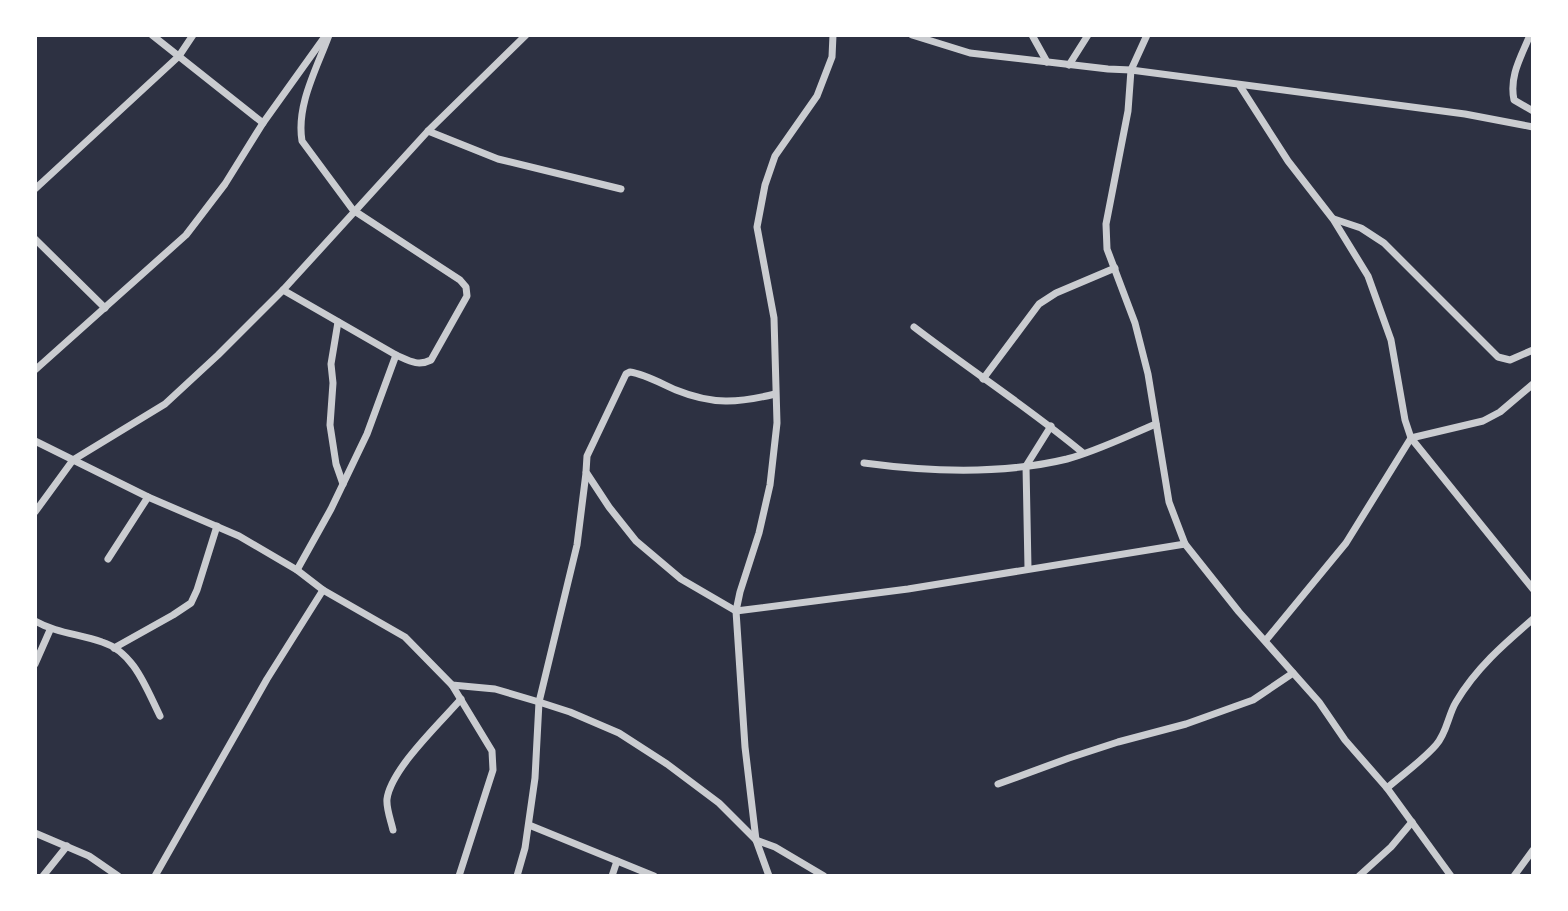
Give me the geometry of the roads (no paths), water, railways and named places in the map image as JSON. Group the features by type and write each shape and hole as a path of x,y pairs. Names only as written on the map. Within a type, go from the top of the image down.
{"street":[{"path":"152,35 263,123"},
{"path":"35,189 179,56 193,35"},
{"path":"35,370 186,235 225,184 263,123 327,35"},
{"path":"283,290 396,355 423,364 431,360 467,296 466,287 460,280 353,211 302,141 300,129 303,108 327,35"},
{"path":"35,512 73,460 165,404 283,290 428,131 526,35"},
{"path":"769,876 756,840 745,747 736,611 770,485 777,423 774,318 757,227 765,185 775,156 817,96 832,57 833,35"},
{"path":"1032,35 1047,62"},
{"path":"1069,65 1088,35"},
{"path":"1147,35 1131,70 1128,111 1106,224 1107,249 1135,323 1148,374 1169,502 1185,544 1239,612 1319,702 1345,740 1387,788 1451,876"},
{"path":"1530,35 1511,86 1514,100 1533,111"},
{"path":"916,36 971,52 1465,114 1533,127"},
{"path":"1240,86 1288,161 1333,219 1368,276 1391,340 1405,421 1411,438 1533,589"},
{"path":"428,131 498,159 621,189"},
{"path":"1333,219 1361,228 1384,243 1498,357 1510,360 1533,350"},
{"path":"35,239 105,308"},
{"path":"983,379 1039,304 1056,293 1115,268"},
{"path":"338,322 331,364 333,383 330,425 336,464 343,485"},
{"path":"914,327 1051,426 1083,453"},
{"path":"297,570 343,485 396,355"},
{"path":"517,876 529,825 535,778 539,702 577,545 587,456 626,374 630,372 682,392 719,401 743,402 775,394"},
{"path":"1266,640 1346,543 1411,438 1483,421 1500,412 1533,384"},
{"path":"864,463 965,471 1026,466 1068,458 1156,424"},
{"path":"1028,568 1026,466 1051,426"},
{"path":"35,441 148,497 239,536 297,570 323,590 405,637 452,685 492,751 493,770 459,876"},
{"path":"586,472 636,541 681,579 736,611 908,589 1185,544"},
{"path":"108,559 148,497"},
{"path":"114,648 191,603 217,526"},
{"path":"155,876 267,679 323,590"},
{"path":"1387,788 1437,744 1445,732 1454,705 1471,679 1497,650 1533,619"},
{"path":"35,621 50,630 104,642 114,648 134,664 160,716"},
{"path":"35,664 50,630"},
{"path":"998,784 1081,754 1186,724 1253,700 1293,673"},
{"path":"452,685 495,690 539,702 619,733 667,764 719,803 756,840 775,847 824,876"},
{"path":"393,830 387,802 390,785 400,769 461,699"},
{"path":"1359,876 1412,822"},
{"path":"529,825 654,876"},
{"path":"35,834 89,856 118,876"},
{"path":"44,876 67,846"},
{"path":"1514,876 1533,850"},
{"path":"612,876 617,861"}]}
